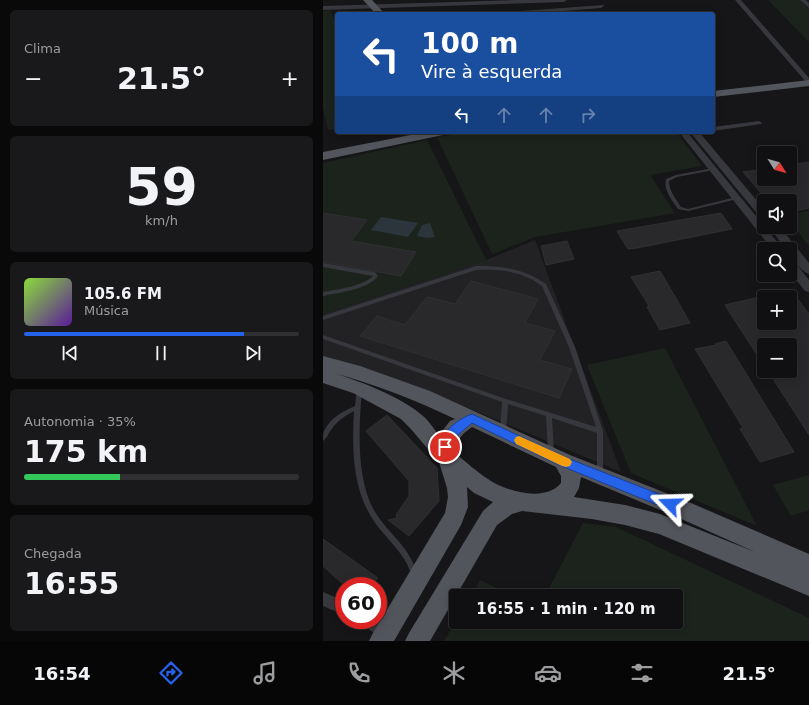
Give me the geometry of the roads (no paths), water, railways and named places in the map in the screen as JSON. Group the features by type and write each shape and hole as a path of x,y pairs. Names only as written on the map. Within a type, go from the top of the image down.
{"main road":[{"path":"367,0 379,12"},
{"path":"715,94 809,82"},
{"path":"715,99 809,88"},
{"path":"323,152 408,134"},
{"path":"323,156 433,134"},
{"path":"323,363 360,373 424,396 557,458 809,565"},
{"path":"323,376 359,388 407,414 417,422 449,460 481,486 509,499 619,514 660,524 809,585"},
{"path":"384,636 459,508 459,492 445,442 457,427 472,418"},
{"path":"417,641 490,518 503,507 510,504 555,500 563,496 568,490 571,482 571,474 557,458"}],"street":[{"path":"323,8 565,0"},
{"path":"596,0 606,12"},
{"path":"738,0 809,82"},
{"path":"803,0 809,6"},
{"path":"531,12 601,6"},
{"path":"715,129 759,123"},
{"path":"685,134 772,242"},
{"path":"696,134 757,207"},
{"path":"780,234 809,270"},
{"path":"797,273 809,288"},
{"path":"323,599 335,604"},
{"path":"377,629 384,636"}],"lane":[{"path":"713,169 676,176 667,180 669,192 679,208 688,210 736,198"},
{"path":"323,265 374,274 375,276 373,280 357,286 323,294"},
{"path":"323,318 476,268 494,267 525,274 544,286 572,347 600,431 600,475"},
{"path":"323,337 505,401 600,431"},
{"path":"359,388 356,422 358,461 363,489 373,514 413,566 417,581"},
{"path":"503,433 505,401"},
{"path":"323,438 331,423 337,417 345,412 357,408"},
{"path":"549,414 557,458"}]}
